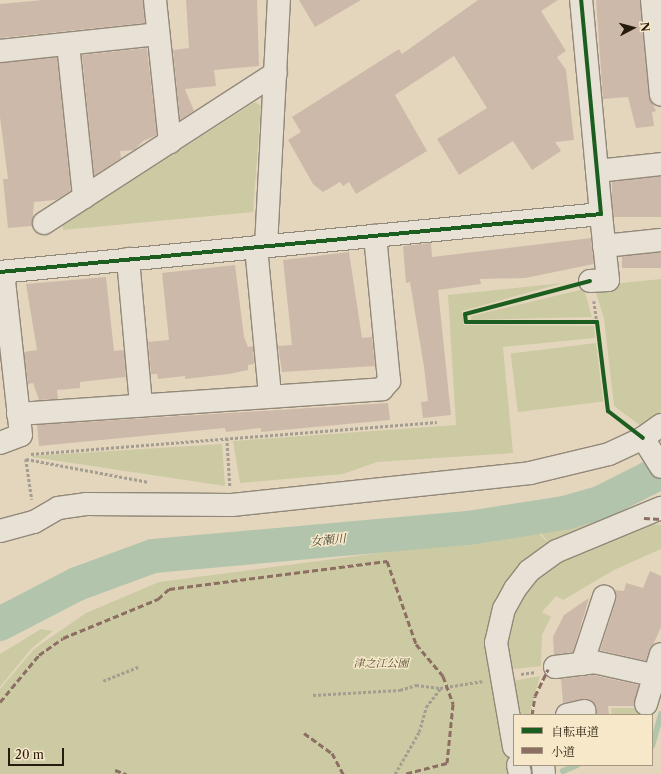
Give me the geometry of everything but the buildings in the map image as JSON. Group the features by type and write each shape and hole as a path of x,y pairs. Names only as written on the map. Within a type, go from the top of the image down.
{"street":[{"path":"155,0 170,142"},
{"path":"270,396 261,247 276,73 279,0"},
{"path":"581,0 608,280 590,281"},
{"path":"652,0 661,95"},
{"path":"0,51 158,34"},
{"path":"68,44 84,197"},
{"path":"44,223 276,73"},
{"path":"597,170 661,164"},
{"path":"0,443 21,435 4,320 2,272 601,214"},
{"path":"18,414 382,389 388,381 375,236"},
{"path":"604,246 661,240"},
{"path":"128,259 141,405"},
{"path":"0,531 34,522 58,508 86,504 232,504 530,473 590,460 645,443 661,425"},
{"path":"645,443 661,467"},
{"path":"513,740 496,643 504,609 514,589 529,571 557,551 661,508"},
{"path":"582,664 604,597"},
{"path":"646,704 658,677 661,654"},
{"path":"549,669 582,664 620,666 658,677"}],"path":[{"path":"590,322 597,320 598,330"},
{"path":"33,505 26,454 437,422"},
{"path":"228,438 231,495"},
{"path":"26,459 153,483"},
{"path":"103,681 138,666"},
{"path":"512,675 549,669"},
{"path":"313,695 400,690 416,685 440,688 487,681"},
{"path":"395,774 419,732 426,707 440,688"}],"green space":[{"path":"255,102 261,106 253,212 63,230 63,225"},
{"path":"661,279 661,417 645,429 614,406 604,319 594,286"},
{"path":"563,283 462,311 464,325 594,326 595,338 503,347 513,453 377,462 343,474 240,483 233,441 456,425 448,295"},
{"path":"584,289 592,317 471,320 471,316"},
{"path":"596,343 603,402 518,412 511,353"},
{"path":"222,444 225,486 32,457 32,456"},
{"path":"623,502 631,515 551,545 538,530"},
{"path":"652,524 661,525 661,549 614,570 563,600 556,596 542,612 551,617 542,635 541,666 506,670 508,617 544,568"},
{"name":"津之江公園","path":"534,528 551,546 499,604 513,744 513,766 515,766 516,774 0,774 0,689 34,649 86,613 159,582 500,537"},
{"path":"41,629 53,631 32,648 0,687 0,654"},
{"path":"540,676 529,714 514,714 507,682"},
{"path":"611,708 643,708 653,711 652,714 612,714"}],"waterway":[{"name":"女瀬川","path":"0,624 77,584 153,556 468,528 564,513 602,502 661,472"},
{"path":"653,742 661,714"},
{"path":"563,771 575,766"}],"marked path":[{"path":"644,518 661,519"},
{"path":"0,702 39,655 63,638 158,599 169,589 387,561 416,644 443,676 453,704 447,763 404,774"},
{"path":"532,714 535,696 548,669"},
{"path":"304,733 332,753 343,774"},
{"path":"115,770 126,774"}],"cycle path":[{"path":"0,272 601,214 581,0"},
{"path":"590,281 465,314 466,322 597,322 608,411 643,438"}]}
